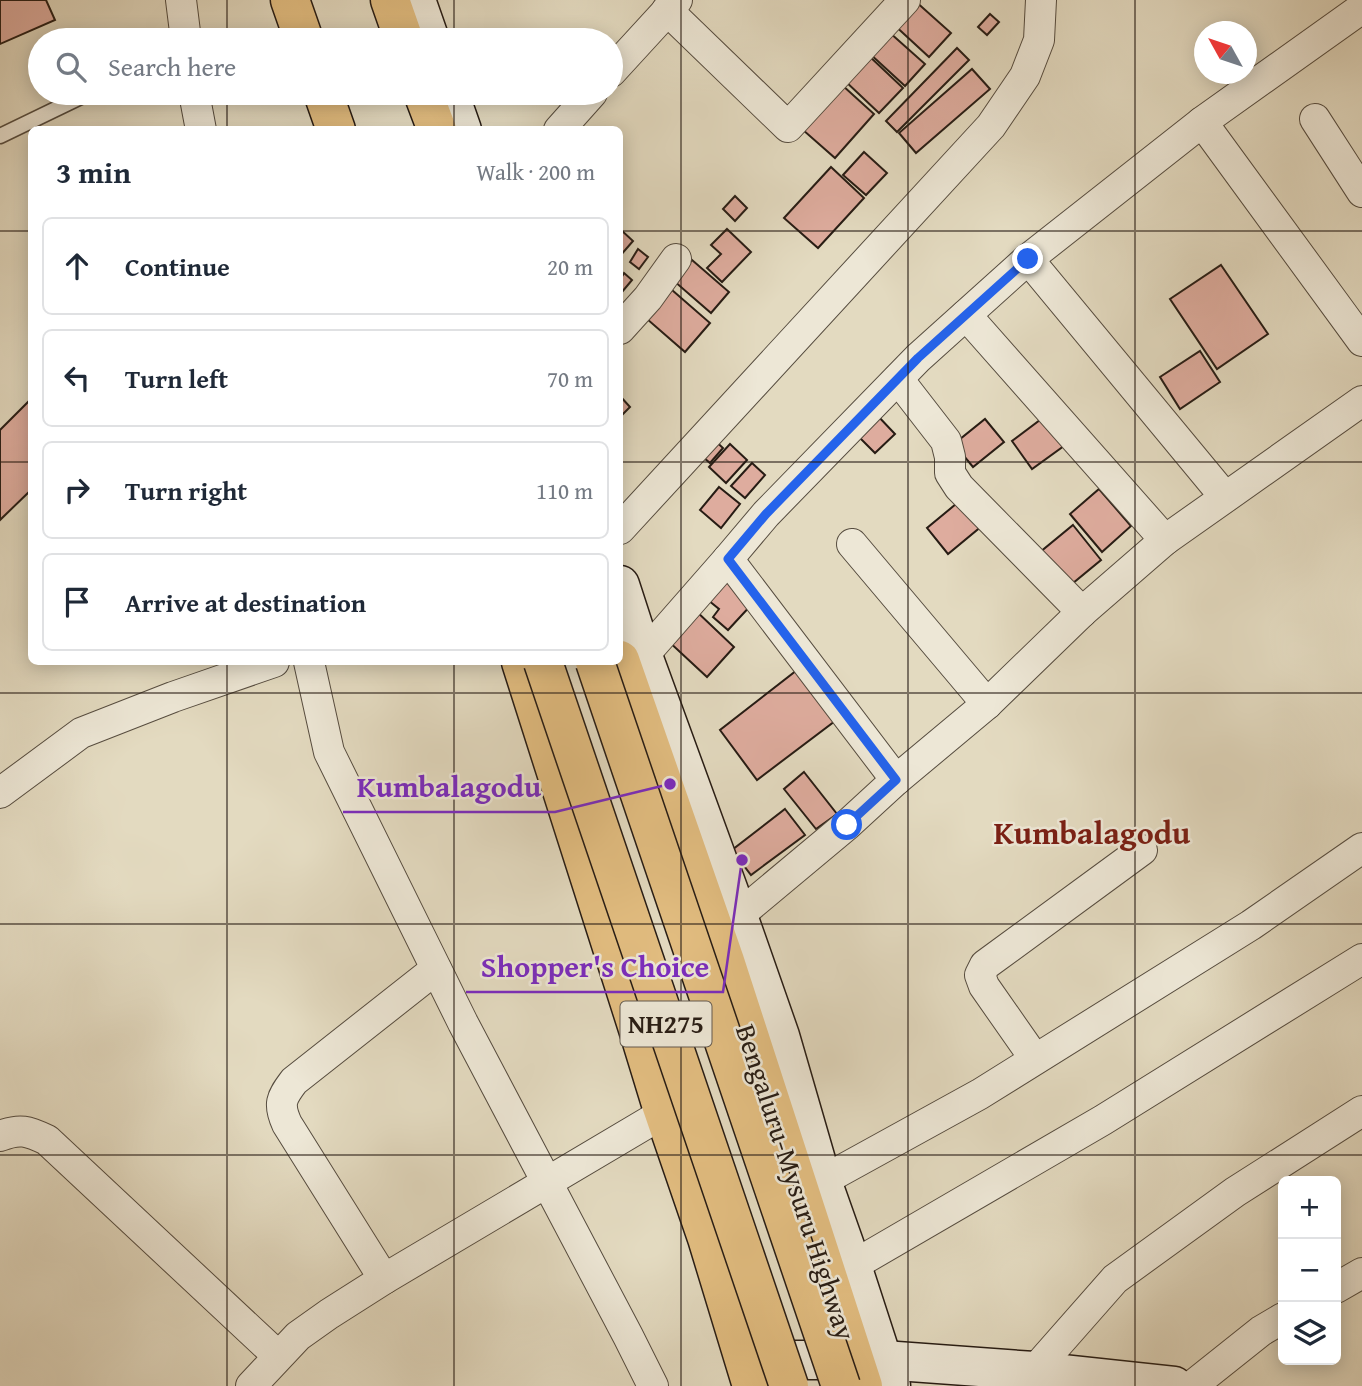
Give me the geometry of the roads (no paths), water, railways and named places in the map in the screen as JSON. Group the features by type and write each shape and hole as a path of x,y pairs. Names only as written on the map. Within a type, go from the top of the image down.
{"highway":[{"path":"290,0 300,28"},
{"path":"313,0 323,28"},
{"path":"365,0 376,28"},
{"path":"390,0 400,28"},
{"path":"327,105 335,126"},
{"path":"350,105 357,126"},
{"path":"402,105 410,126"},
{"path":"428,105 435,126"},
{"name":"Bengaluru-Mysuru Highway","path":"631,658 725,961 866,1376"},
{"name":"NH275","path":"522,665 661,1104 707,1238 745,1377"},
{"name":"NH275","path":"544,665 789,1386"},
{"name":"NH275","path":"596,665 866,1376"}],"street":[{"path":"181,0 184,28"},
{"path":"272,0 282,28"},
{"path":"416,0 426,28"},
{"path":"623,59 672,5 788,127 905,0"},
{"path":"623,526 991,126 1025,76 1039,40 1041,0"},
{"path":"631,658 898,379 1028,259 1202,122 1359,17"},
{"path":"196,105 200,126"},
{"path":"309,105 317,126"},
{"path":"453,105 461,126"},
{"path":"563,126 581,105"},
{"path":"1315,119 1362,192"},
{"path":"1202,122 1362,341"},
{"path":"1028,259 1225,497"},
{"path":"623,327 648,299 676,260"},
{"path":"966,315 1165,540"},
{"path":"898,379 946,441 950,473 959,487 1082,612"},
{"path":"738,916 987,704 1082,612 1165,540 1362,401"},
{"path":"852,544 987,704"},
{"path":"728,559 896,780"},
{"name":"NH275","path":"623,605 631,658 738,916 780,1036 821,1181 852,1266 866,1376"},
{"path":"0,793 81,733 265,665"},
{"path":"310,665 329,752 647,1384"},
{"name":"NH275","path":"504,665 652,1120 745,1377"},
{"path":"821,1181 979,1094 1251,925 1362,848"},
{"path":"1035,1059 984,986 980,975 985,965 1142,850"},
{"path":"852,1266 1115,1112 1362,959"},
{"path":"384,1279 287,1124 282,1112 282,1097 294,1081 436,969"},
{"path":"1034,1371 1115,1279 1235,1192 1362,1111"},
{"path":"251,1386 278,1356 309,1328 384,1279 652,1120"},
{"path":"0,1136 28,1131 47,1140 278,1356"},
{"path":"1341,1285 1362,1273"},
{"path":"1192,1386 1261,1331 1278,1321"},
{"path":"745,1377 1034,1371 1174,1386"}],"lane":[{"path":"0,136 64,105"}],"place":[{"name":"Kumbalagodu","path":"670,784"},
{"name":"Shopper's Choice","path":"742,860"}],"district":[{"name":"Kumbalagodu","path":"1092,833"}]}
